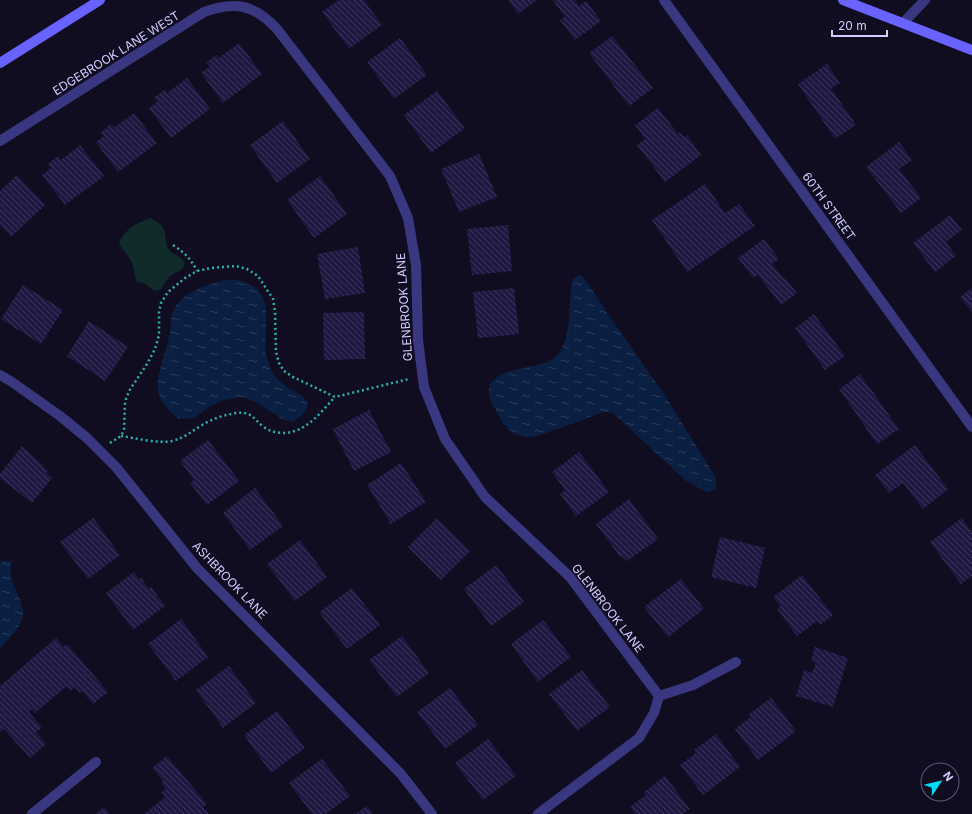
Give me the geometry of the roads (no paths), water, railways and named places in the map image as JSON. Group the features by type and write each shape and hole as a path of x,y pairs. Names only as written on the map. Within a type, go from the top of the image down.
{"main road":[{"path":"0,63 100,0"},
{"path":"843,0 972,50"}],"street":[{"name":"60TH STREET","path":"664,0 972,427"},
{"path":"903,23 925,0"},
{"name":"EDGEBROOK LANE WEST","path":"0,142 204,12 227,5 252,9"},
{"name":"GLENBROOK LANE","path":"252,9 270,21 277,29 390,176 408,218 416,266 418,340 424,387 445,439 485,497 570,577 659,696"},
{"name":"ASHBROOK LANE","path":"0,376 12,382 60,416 116,467 198,568 401,774 432,814"},
{"path":"538,814 639,738 654,713 659,696 693,685 736,662"},
{"path":"32,814 96,762"}],"water":[{"path":"580,275 585,279 666,397 716,478 716,489 708,492 685,480 613,413 603,412 537,436 527,437 511,431 502,422 490,398 490,385 499,376 507,372 544,363 552,360 558,354 567,336 573,278"},
{"path":"224,280 242,281 253,286 260,293 266,312 265,345 266,355 271,370 281,382 304,397 307,402 307,409 305,412 293,422 284,420 256,402 242,397 223,400 209,407 194,418 179,419 161,400 158,390 158,380 170,332 172,317 176,306 191,292"},
{"path":"0,561 12,561 12,582 22,605 23,617 11,637 0,648"}]}
